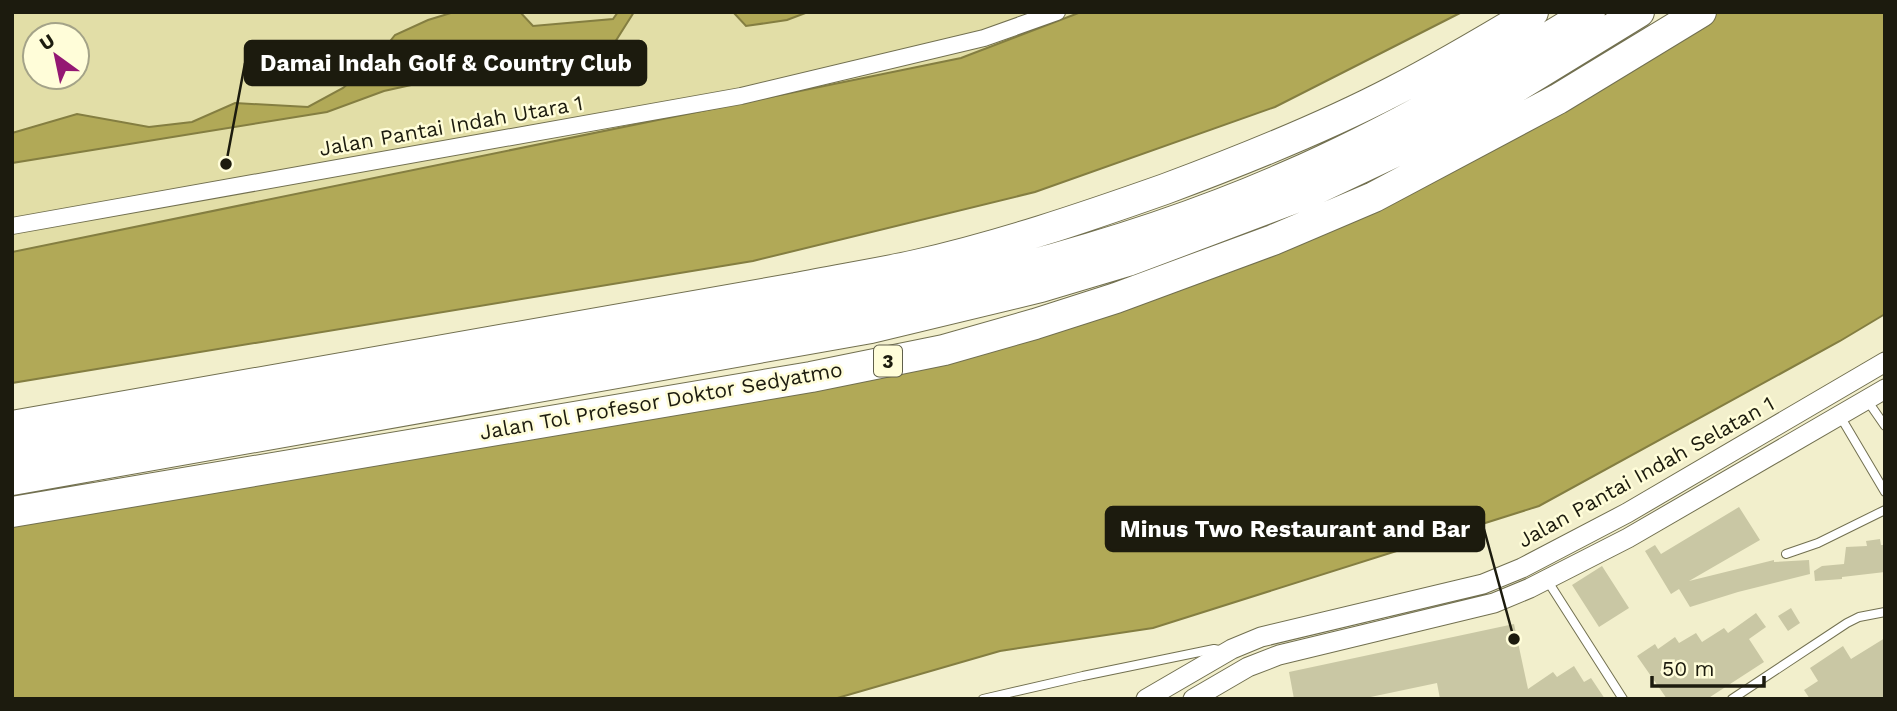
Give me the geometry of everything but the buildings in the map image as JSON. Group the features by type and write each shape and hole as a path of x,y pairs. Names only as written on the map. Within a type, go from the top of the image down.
{"highway":[{"path":"12,426 809,286 916,265 995,244 1066,224 1162,190 1233,164 1317,128 1395,91 1533,12"},
{"path":"12,454 952,285 1028,267 1192,214 1286,177 1369,138 1514,58 1590,12"},
{"name":"Jalan Tol Profesor Doktor Sedyatmo","path":"12,480 871,328 1041,287 1141,257 1317,188 1397,151 1515,88 1639,12"},
{"name":"Jalan Tol Profesor Doktor Sedyatmo","path":"12,512 811,377 944,349 1035,324 1116,298 1261,245 1374,197 1558,99 1701,12"}],"street":[{"name":"Jalan Pantai Indah Utara 1","path":"12,226 741,96 984,38 1057,12"},
{"name":"Jalan Pantai Indah Selatan 1","path":"1146,699 1226,653 1261,637 1483,584 1522,568 1627,513 1885,362"},
{"path":"1193,699 1248,667 1279,655 1494,603 1530,588 1628,538 1885,389"},
{"path":"1538,560 1547,579"}],"lane":[{"path":"1867,400 1885,426"},
{"path":"1840,415 1885,492"},
{"path":"1786,554 1818,543 1885,510"},
{"path":"1547,579 1623,699"},
{"path":"1732,699 1847,623 1859,617 1885,612"},
{"path":"983,699 1214,649 1226,653"}],"shaded area":[{"path":"12,12 1081,12 961,58 12,252"},
{"path":"454,12 520,12 533,26 613,19 618,12 634,12 615,42 384,91 327,112 12,163 12,133 77,114 149,127 192,122 235,103 308,107 343,88 372,64 395,35"},
{"path":"733,12 808,12 787,20 746,26"},
{"path":"1081,12 1462,12 1275,107 1035,192 753,261 12,383 12,252 961,58"},
{"path":"1710,12 1885,12 1885,314 1539,506 1153,628 1000,651 834,699 12,699 12,520 957,352 1382,204"}],"place":[{"name":"Damai Indah Golf & Country Club","path":"226,164"},
{"name":"Minus Two Restaurant and Bar","path":"1514,639"}]}
